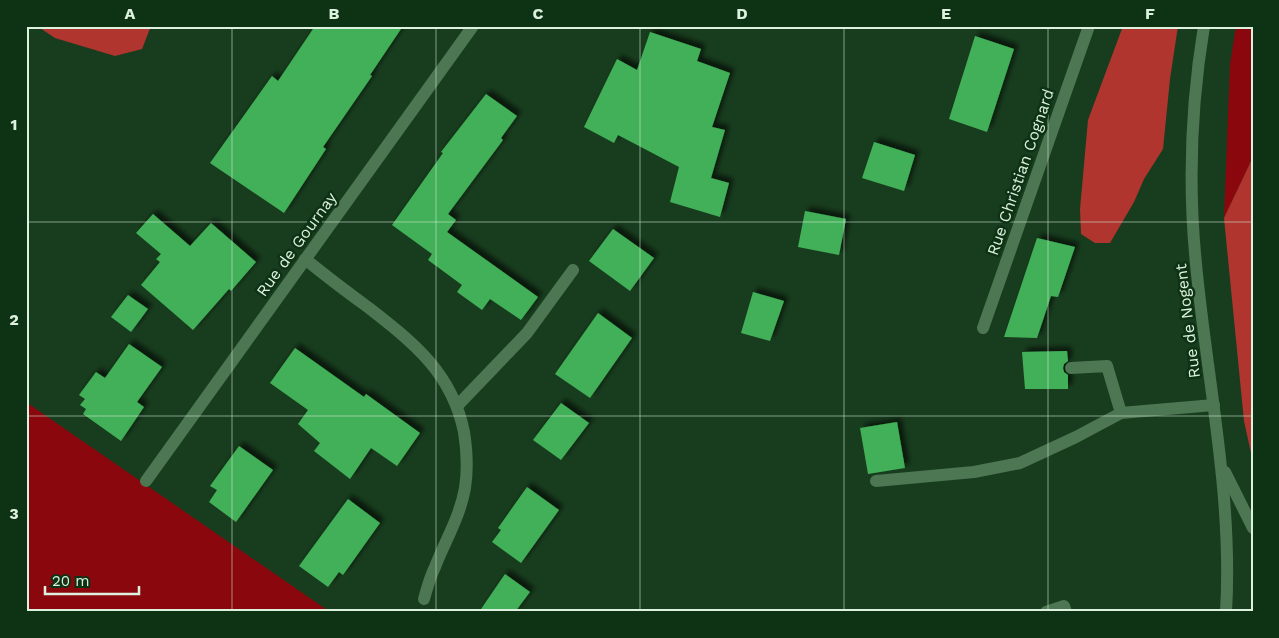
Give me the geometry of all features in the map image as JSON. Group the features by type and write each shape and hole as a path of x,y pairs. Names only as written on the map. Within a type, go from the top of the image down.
{"street":[{"name":"Rue de Gournay","path":"146,480 473,26"},
{"name":"Rue Christian Cognard","path":"983,328 1089,26"},
{"name":"Rue de Nogent","path":"1204,26 1199,54 1191,174 1196,265 1222,465 1228,530 1226,612"},
{"path":"305,259 417,348 434,366 447,384 457,406 466,446 468,465 464,490 452,530 434,567 424,599"},
{"path":"457,406 527,333 573,270"},
{"path":"1071,368 1107,366 1121,413"},
{"path":"876,481 974,472 1020,463 1076,437 1121,413 1214,406"},
{"path":"1222,465 1253,528"},
{"path":"1046,612 1065,609"}],"shaded area":[{"path":"37,26 151,26 142,49 115,56 55,38"},
{"path":"1123,26 1178,26 1170,79 1163,149 1144,179 1134,202 1110,243 1095,243 1081,234 1080,209 1088,120"},
{"path":"1236,26 1253,26 1253,157 1224,218 1230,64"},
{"path":"1253,157 1253,462 1244,421 1224,218"},
{"path":"26,402 330,612 26,612"}],"building":[{"path":"315,26 403,26 370,75 372,76 323,147 326,149 284,213 210,163 272,76 278,81"},
{"path":"650,32 701,49 697,61 730,73 712,127 725,130 711,178 729,183 720,217 670,202 679,167 618,135 614,143 584,127 617,59 637,70"},
{"path":"975,36 1014,49 987,132 949,119"},
{"path":"486,94 517,116 501,138 503,140 448,214 456,220 447,232 538,297 521,320 490,299 482,310 457,292 462,285 428,260 432,254 392,225 443,153 441,152"},
{"path":"874,142 915,155 904,191 862,178"},
{"path":"805,211 846,219 839,255 798,247"},
{"path":"153,214 190,246 211,223 256,262 193,330 141,285 160,262 156,259 161,254 136,233"},
{"path":"613,229 654,258 630,291 589,261"},
{"path":"1037,238 1075,247 1058,297 1051,296 1037,338 1004,337"},
{"path":"753,292 784,301 770,341 741,333"},
{"path":"128,295 148,309 131,332 111,317"},
{"path":"598,313 632,338 590,398 555,374"},
{"path":"129,344 162,367 137,402 144,407 121,441 83,414 86,409 80,405 85,399 79,395 96,372 105,378"},
{"path":"295,348 364,397 366,394 420,433 397,466 371,448 350,479 314,451 320,443 298,424 308,410 270,383"},
{"path":"1067,351 1068,361 1064,364 1063,368 1064,372 1068,375 1068,389 1025,389 1022,352"},
{"path":"561,403 589,423 561,460 533,440"},
{"path":"897,422 905,468 868,474 860,428"},
{"path":"239,446 273,470 236,522 209,502 217,490 210,486"},
{"path":"527,487 559,510 521,563 492,542 501,530 498,528"},
{"path":"348,499 380,523 343,575 339,572 328,587 299,566"},
{"path":"505,574 530,592 515,612 479,612"}]}
